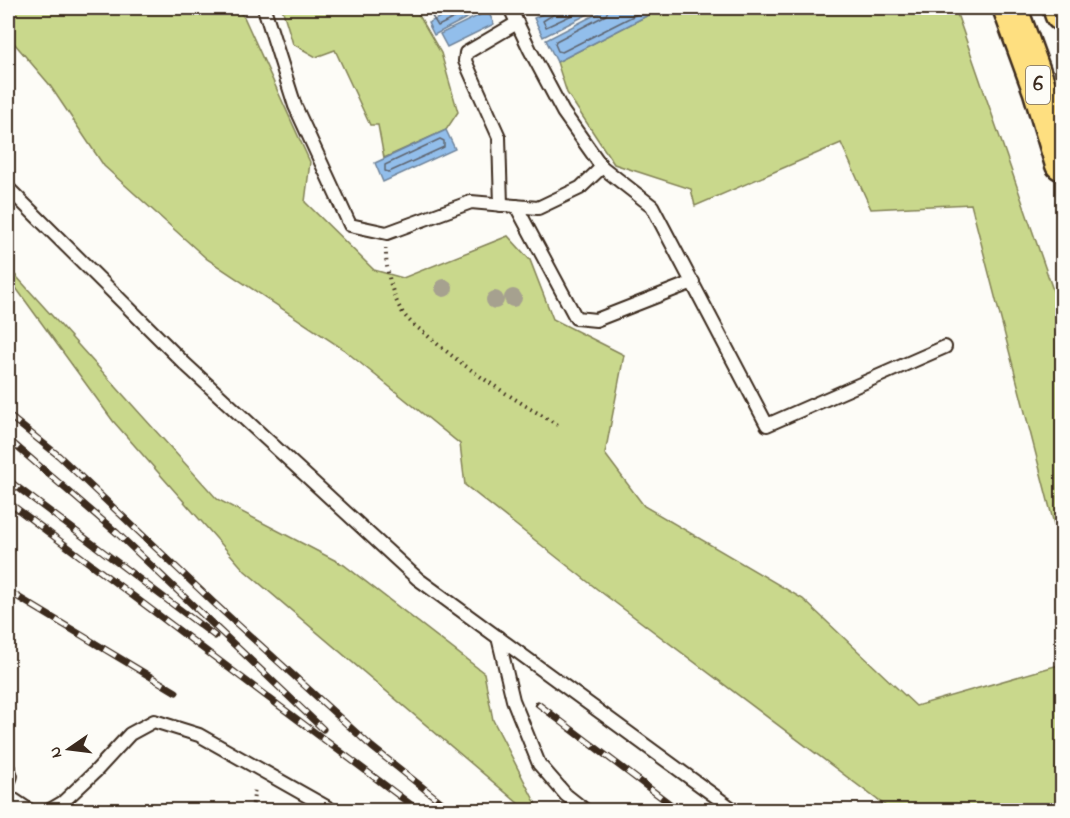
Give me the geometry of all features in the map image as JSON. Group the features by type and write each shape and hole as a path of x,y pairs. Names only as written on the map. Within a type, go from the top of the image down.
{"highway":[{"name":"6","path":"1010,8 1040,90 1062,163"},
{"path":"1060,8 1062,14"}],"lane":[{"path":"264,8 295,106 350,225 387,232 471,202 538,208 580,188 602,167"},
{"path":"510,8 563,112 602,167 652,206 767,425 945,347"},
{"path":"501,205 499,137 465,61 466,53 517,23"},
{"path":"8,188 184,363 418,579 734,810"},
{"path":"516,206 576,318 596,320 693,282"},
{"path":"498,637 513,700 539,764 566,795 585,810"},
{"path":"50,810 62,803 95,772 130,734 154,721 199,735 332,810"},
{"path":"8,768 11,776 8,784"},
{"path":"8,796 30,810"}],"path":[{"path":"387,232 386,260 392,289 405,317 446,352 495,387 558,425"}],"green space":[{"path":"8,8 235,8 244,17 310,162 305,202 374,270 403,278 508,236 530,260 553,319 624,355 605,454 644,506 803,599 916,706 1062,664 1062,810 891,810 597,589 465,485 460,444 343,349 207,259 104,166 49,84 8,36"},
{"path":"282,8 363,8 386,12 416,10 441,53 458,112 446,130 384,158 378,125 370,125 335,50 316,57 293,44"},
{"path":"662,8 955,8 1062,316 1062,555 971,204 871,209 841,143 695,206 691,189 614,164 567,93 557,62"},
{"path":"8,267 217,499 344,565 484,673 493,720 539,810 526,810 245,571 113,421 8,277"}],"water":[{"path":"459,8 486,8 434,35 428,23"},
{"path":"555,8 600,8 543,37 534,18"},
{"path":"608,8 662,8 557,62 546,40"},
{"path":"488,11 494,24 447,47 440,34"},
{"path":"446,130 455,149 383,182 375,163"}],"railway":[{"path":"8,415 59,456 214,603 372,747 451,810"},
{"path":"8,439 117,533 323,729"},
{"path":"8,480 215,636"},
{"path":"8,502 418,810"},
{"path":"8,591 176,692"},
{"path":"538,704 678,810"}]}
